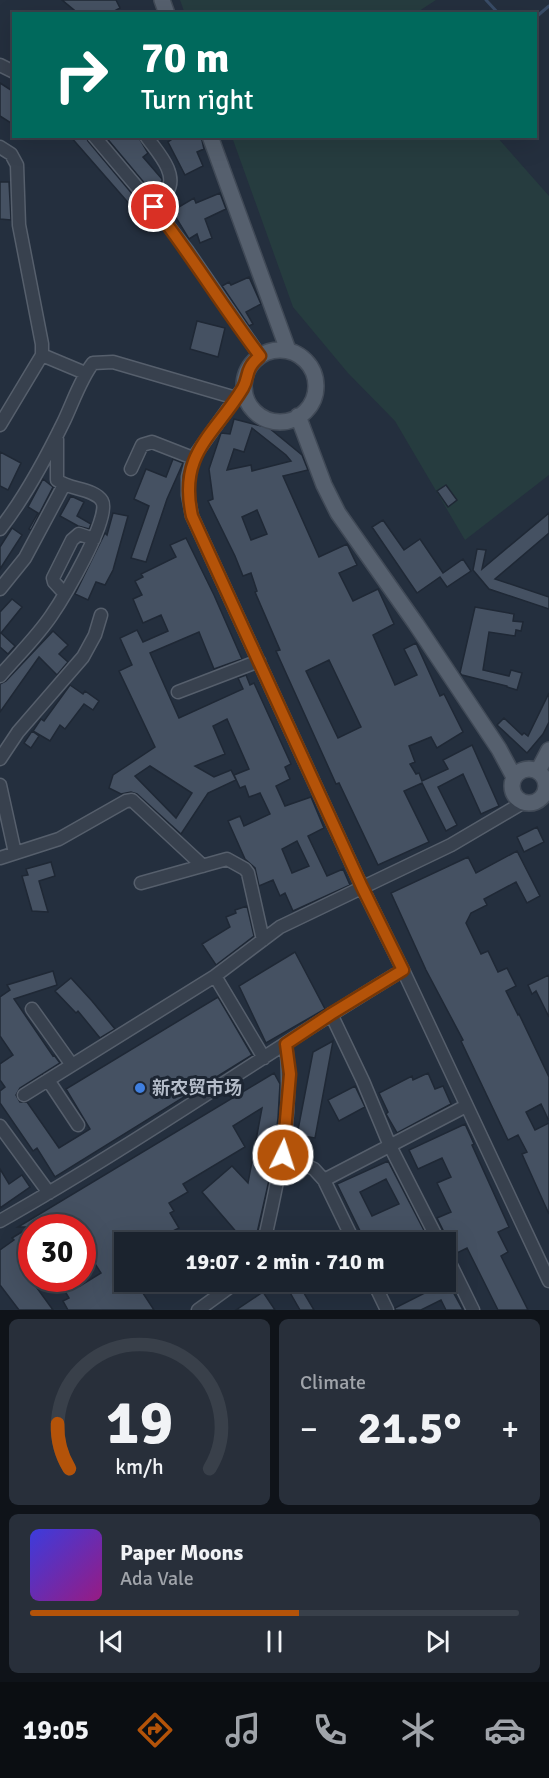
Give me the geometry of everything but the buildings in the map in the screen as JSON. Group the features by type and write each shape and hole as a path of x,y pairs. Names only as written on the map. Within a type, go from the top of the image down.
{"main road":[{"path":"211,138 288,350"},
{"path":"273,350 288,350 307,362 312,368 316,382 311,404 298,416 280,422 265,418 253,409 240,392 249,367 260,356 273,350"},
{"path":"298,416 324,485 338,513 416,624 499,749 514,777"},
{"path":"538,771 549,750"},
{"path":"525,769 538,771 544,778 546,786 545,804 524,802 513,794 514,777 525,769"}],"street":[{"path":"96,138 187,250 228,313 260,356"},
{"path":"147,138 170,177 167,192 154,207"},
{"path":"0,147 11,154 17,165 19,225 42,344 42,356 0,425"},
{"path":"42,356 85,373"},
{"path":"0,529 16,508 57,435 81,387 85,373 93,363 113,362 240,392 194,458 188,477 188,495 192,516 362,887 549,1281"},
{"path":"0,676 50,618 94,539 104,510 104,504 97,495 57,480 57,435"},
{"path":"131,469 142,445 146,442 152,442 194,458"},
{"path":"0,589 25,558 64,484"},
{"path":"65,594 53,578 72,540 79,534 94,539"},
{"path":"0,759 18,732 83,657 95,635 101,615"},
{"path":"178,692 259,661"},
{"path":"0,785 15,853"},
{"path":"0,858 59,839 126,801 132,800 203,866"},
{"path":"24,1095 215,976 280,927 451,845 524,802"},
{"path":"141,883 224,859 245,869 253,886 263,940"},
{"path":"0,1221 49,1193 403,970"},
{"path":"215,976 264,1058"},
{"path":"32,1009 72,1065"},
{"path":"331,1014 363,1081 390,1146 434,1232"},
{"path":"266,1232 283,1155 290,1074 286,1044"},
{"path":"48,1080 78,1125"},
{"path":"324,1180 466,1106"},
{"path":"0,1126 49,1193"},
{"path":"283,1155 314,1169 324,1180 349,1232"},
{"path":"456,1275 473,1310"},
{"path":"198,1310 223,1292"},
{"path":"378,1292 387,1310"}],"green space":[{"path":"180,0 436,0 418,12 184,12"},
{"path":"232,138 498,138 549,196 549,475 465,540 395,421 348,373 293,307"}],"waterway":[{"path":"486,0 497,12"},
{"path":"537,16 549,6"}],"place":[{"name":"新农贸市场","path":"140,1088"}],"route":[{"path":"154,207 187,250 228,313 260,356 249,367 244,381 245,385 194,458 188,477 188,495 192,516 362,887 403,970 286,1044 290,1074 283,1155"}]}
